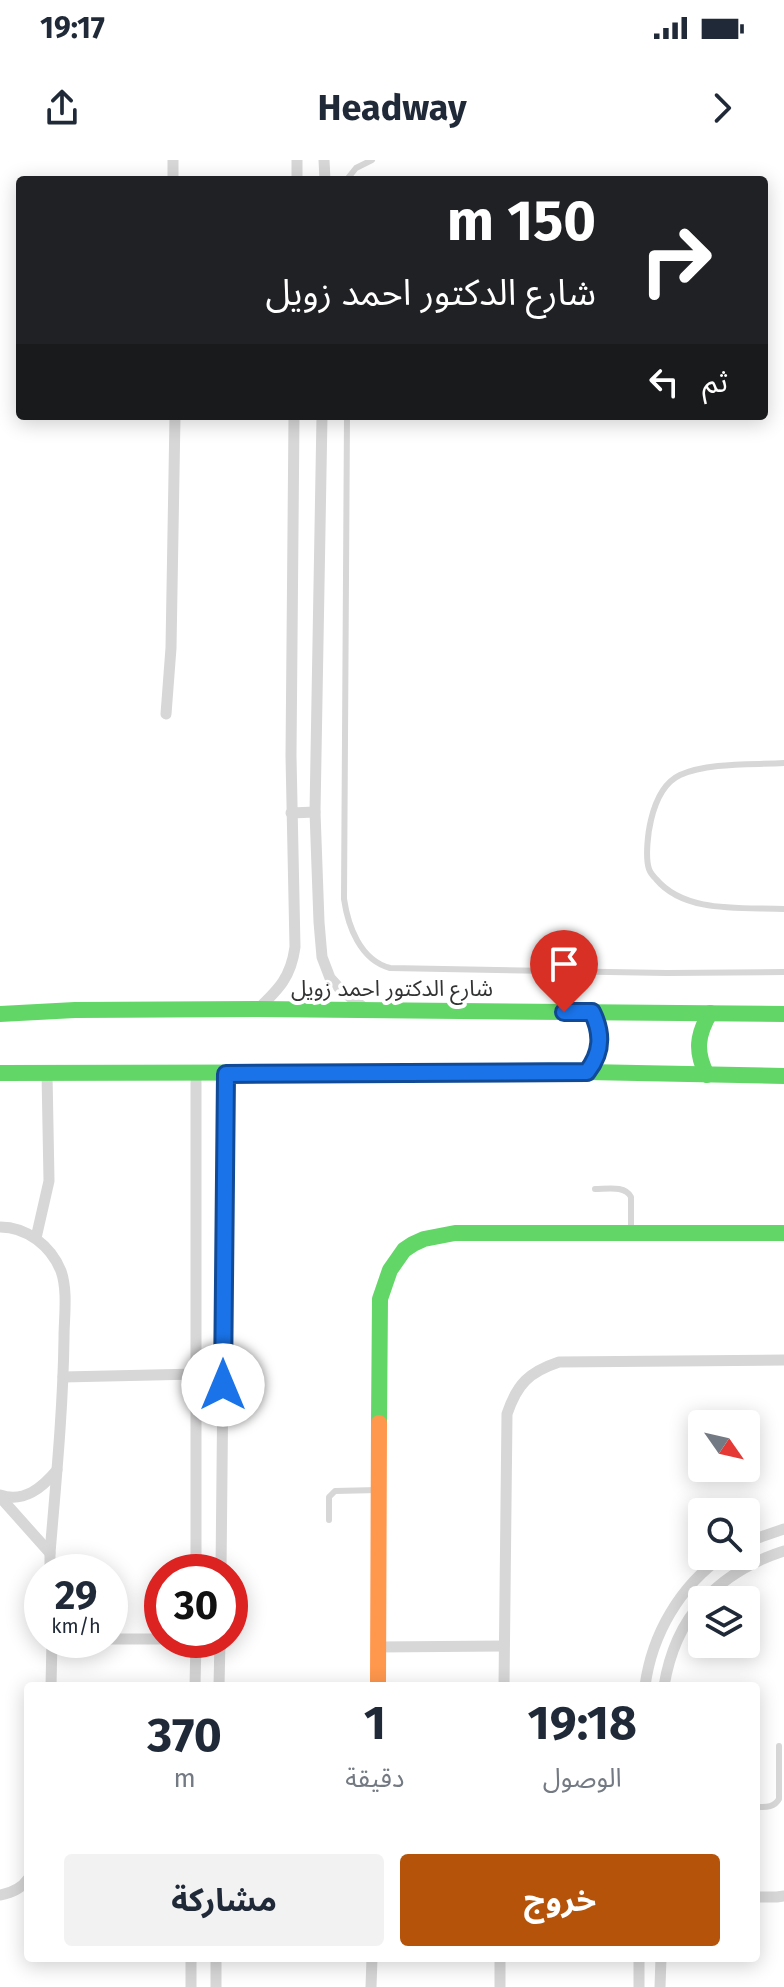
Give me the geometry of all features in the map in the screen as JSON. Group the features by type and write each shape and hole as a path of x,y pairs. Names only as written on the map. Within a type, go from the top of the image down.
{"street":[{"path":"166,714 171,648 175,420"},
{"path":"258,1009 286,978 293,963 295,947 291,813 294,420"},
{"path":"322,420 315,812 322,957 330,978 368,1010"},
{"path":"291,813 315,812"},
{"name":"شارع الدكتور احمد زويل","path":"0,1014 75,1010 258,1009 784,1014"},
{"path":"587,1072 599,1050 598,1024 592,1012"},
{"path":"707,1075 701,1063 698,1037 710,1013"},
{"path":"0,1073 587,1072 784,1076"},
{"path":"36,1238 49,1181 47,1073"},
{"path":"196,1074 196,1554"},
{"path":"221,1554 226,1074"},
{"path":"0,1227 23,1231 36,1238 53,1255 61,1272 64,1291 63,1377 50,1553"},
{"path":"378,1682 380,1299 395,1259 411,1243 432,1235 455,1233 784,1233"},
{"path":"504,1682 507,1414 513,1395 525,1380 541,1368 559,1362 784,1360"},
{"path":"63,1377 197,1374"},
{"path":"0,1496 28,1496 49,1480 57,1469"},
{"path":"0,1496 50,1553"},
{"path":"760,1537 784,1529"},
{"path":"719,1586 746,1567 784,1551"},
{"path":"646,1682 659,1635 681,1596 707,1570"},
{"path":"665,1682 673,1650 688,1622"},
{"path":"378,1647 504,1646"},
{"path":"51,1682 52,1658"},
{"path":"195,1682 196,1658"},
{"path":"219,1682 220,1658"},
{"path":"0,1895 24,1885"},
{"path":"760,1897 784,1896"},
{"path":"191,1962 191,1987"},
{"path":"216,1962 216,1987"},
{"path":"371,1987 372,1962"},
{"path":"500,1962 500,1987"},
{"path":"639,1962 639,1987"},
{"path":"660,1987 661,1962"}],"lane":[{"path":"351,176 356,168 372,160"},
{"path":"347,420 344,899 351,930 367,955 379,965 390,968 784,972"},
{"path":"784,763 707,767 678,776 663,789 654,807 648,852 649,870 661,885 674,894 719,907 784,909"},
{"path":"595,1189 622,1189 629,1193 631,1233"},
{"path":"329,1520 329,1497 335,1491 378,1490"},
{"path":"760,1807 771,1806 779,1799 779,1746"}],"traffic: fast":[{"path":"0,1014 75,1010 258,1009 784,1014"},
{"path":"587,1072 598,1043 592,1012"},
{"path":"707,1075 699,1044 710,1013"},
{"path":"0,1073 587,1072 784,1076"},
{"path":"379,1423 380,1299 390,1270 404,1250 413,1244 455,1233 784,1233"}],"traffic: slow":[{"path":"378,1682 379,1423"}],"route":[{"path":"223,1385 226,1074 587,1072 599,1050 598,1024 592,1012 564,1012"}]}
